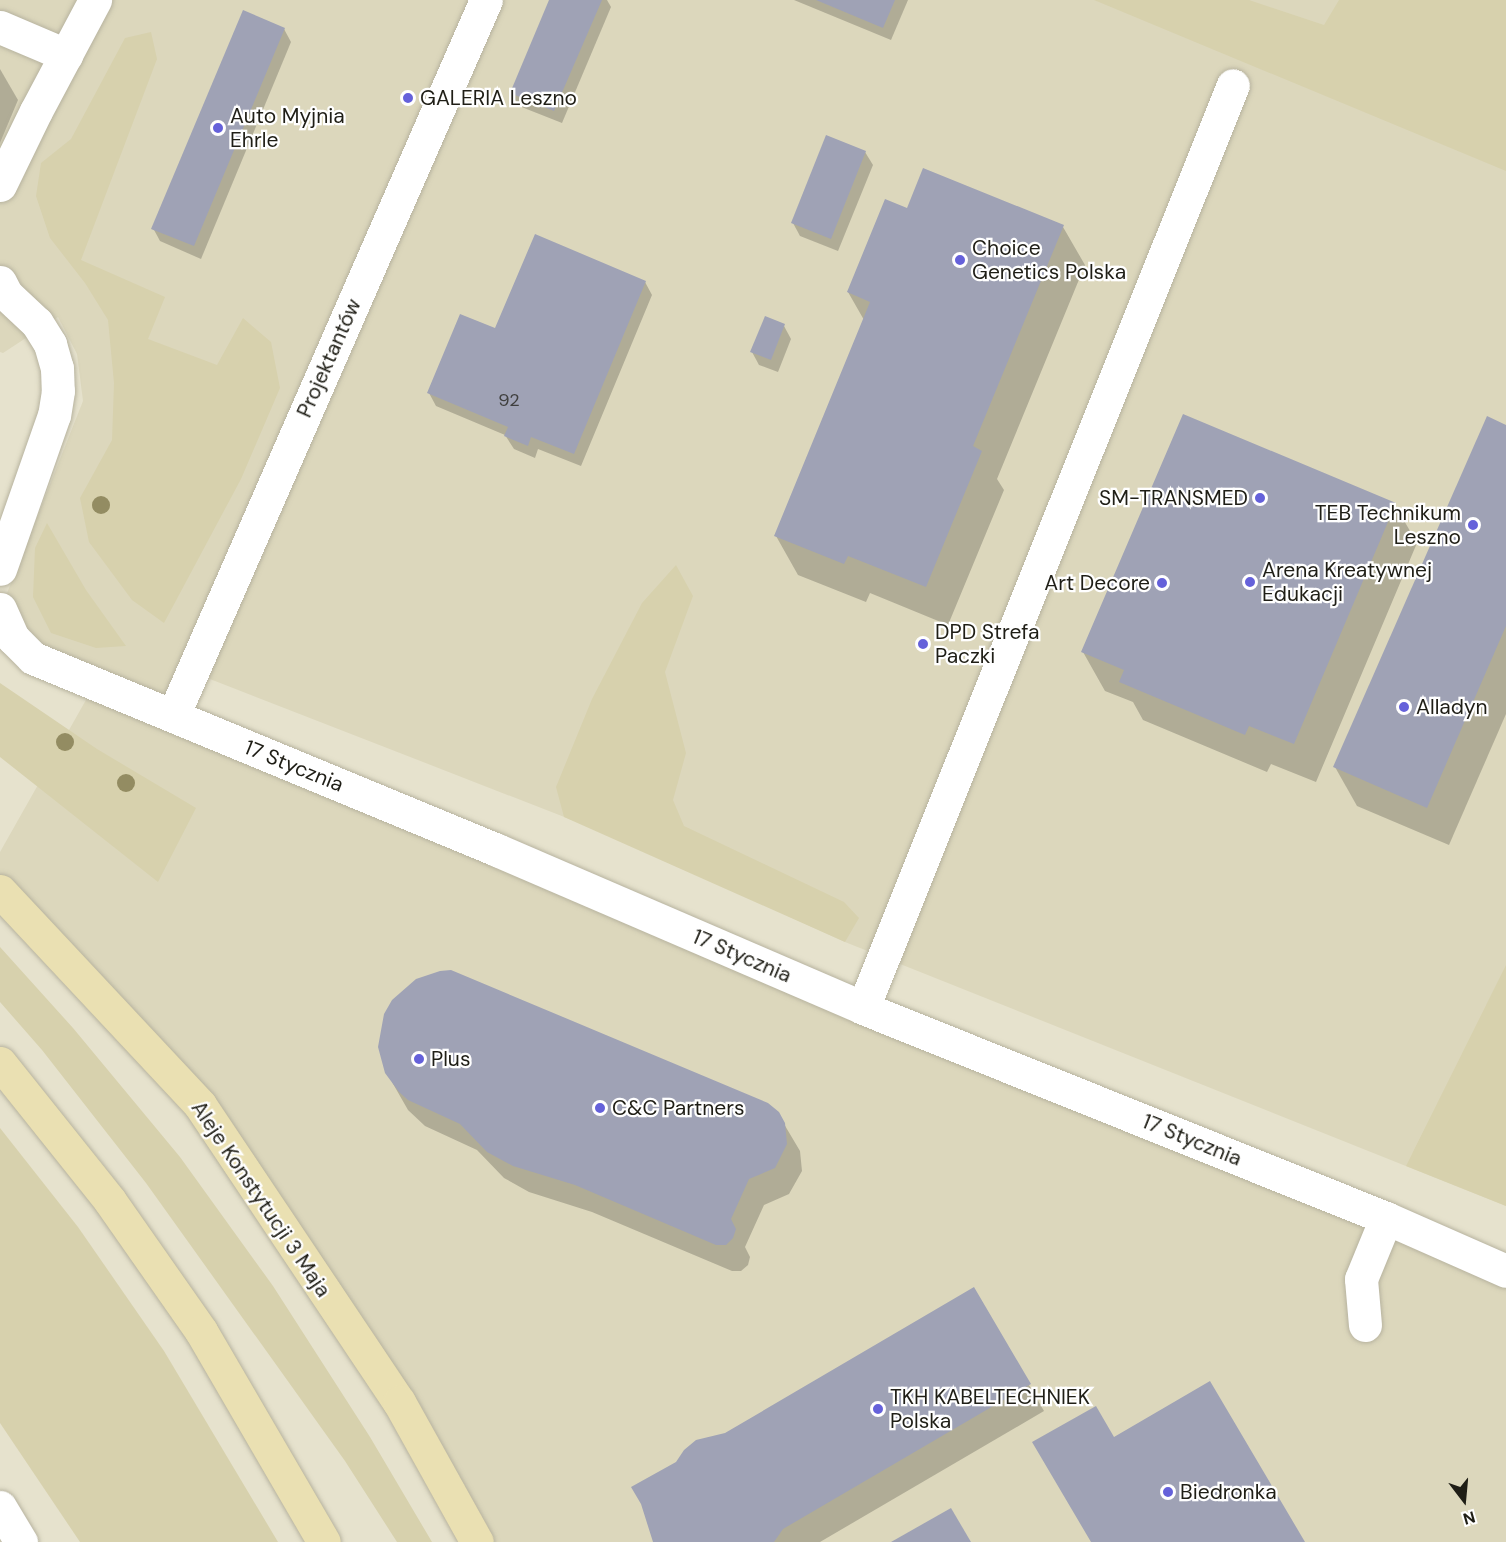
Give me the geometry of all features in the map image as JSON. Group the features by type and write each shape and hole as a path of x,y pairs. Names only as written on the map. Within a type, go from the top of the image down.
{"main road":[{"name":"Aleje Konstytucji 3 Maja","path":"0,891 200,1105 399,1402 477,1542"},
{"path":"0,1064 110,1201 201,1331 324,1542"}],"street":[{"path":"0,185 95,0"},
{"name":"Projektantów","path":"173,716 486,0"},
{"path":"0,27 66,55"},
{"path":"863,1008 1233,85"},
{"path":"0,282 6,294 37,323 50,344 57,368 58,392 54,415 0,569"},
{"name":"17 Stycznia","path":"0,610 13,638 33,658 497,850 863,1008 1386,1218 1506,1271"},
{"path":"1365,1325 1360,1279 1386,1218"},
{"path":"0,1507 21,1542"}],"shaded area":[{"path":"0,0 1506,0 1506,1206 845,942 613,836 192,672 173,716 1506,1271 1506,1542 477,1542 200,1105 0,891 0,852 95,684 33,658 0,611 83,401 77,354 58,317 3,353 0,352"},
{"path":"1094,0 1249,0 1324,25 1339,0 1506,0 1506,171"},
{"path":"151,32 157,59 81,260 165,297 148,339 217,365 243,318 271,342 280,388 241,479 164,623 132,600 89,542 80,498 112,440 114,383 108,320 85,283 50,238 36,196 41,163 71,139 125,38"},
{"path":"47,523 86,590 126,646 96,648 51,633 33,597 35,548"},
{"path":"676,565 693,596 665,672 686,753 673,800 684,826 844,902 859,918 845,942 564,817 556,787 592,699 642,603"},
{"path":"0,683 97,749 196,808 158,882 0,757"},
{"path":"0,947 73,1028 180,1157 273,1286 370,1437 432,1542 397,1542 345,1461 146,1183 42,1050 0,1002"},
{"path":"1506,965 1506,1206 1406,1166"},
{"path":"0,1128 78,1227 164,1351 278,1542 80,1542 0,1423"}],"building":[{"path":"549,0 602,0 554,111 510,93"},
{"path":"816,0 895,0 883,28"},
{"name":"Auto Myjnia Ehrle","path":"243,10 285,28 194,246 151,229"},
{"path":"826,135 866,151 831,239 791,223"},
{"path":"923,168 1064,225 973,446 982,451 926,587 848,556 844,564 774,536 870,302 847,292 885,199 907,208"},
{"path":"535,234 646,281 574,454 531,437 528,446 504,436 508,427 427,393 460,314 495,328"},
{"path":"765,316 785,324 771,360 750,352"},
{"path":"1183,414 1396,503 1294,744 1249,726 1245,735 1119,682 1124,670 1081,652"},
{"name":"TEB Technikum Leszno","path":"1487,416 1506,425 1506,626 1427,808 1333,767"},
{"name":"C&C Partners","path":"451,970 768,1103 779,1112 785,1123 787,1144 775,1168 749,1179 731,1219 736,1229 733,1238 726,1245 716,1245 575,1185 513,1166 487,1152 460,1124 408,1100 399,1092 385,1073 378,1047 384,1014 392,1000 416,979"},
{"name":"TKH KABELTECHNIEK Polska","path":"974,1287 1031,1384 783,1529 774,1542 653,1542 641,1504 631,1487 676,1462 684,1450 696,1440 725,1433"},
{"name":"Biedronka","path":"1210,1381 1305,1542 1091,1542 1032,1442 1096,1406 1114,1437"},
{"path":"951,1508 971,1542 891,1542"}],"place":[{"name":"GALERIA Leszno","path":"408,98"},
{"name":"Auto Myjnia Ehrle","path":"218,128"},
{"name":"Choice Genetics Polska","path":"960,260"},
{"name":"SM-TRANSMED","path":"1260,498"},
{"name":"TEB Technikum Leszno","path":"1473,525"},
{"name":"Arena Kreatywnej Edukacji","path":"1250,582"},
{"name":"Art Decore","path":"1162,583"},
{"name":"DPD Strefa Paczki","path":"923,644"},
{"name":"Alladyn","path":"1404,707"},
{"name":"Plus","path":"419,1059"},
{"name":"C&C Partners","path":"600,1108"},
{"name":"TKH KABELTECHNIEK Polska","path":"878,1409"},
{"name":"Biedronka","path":"1168,1492"}]}
